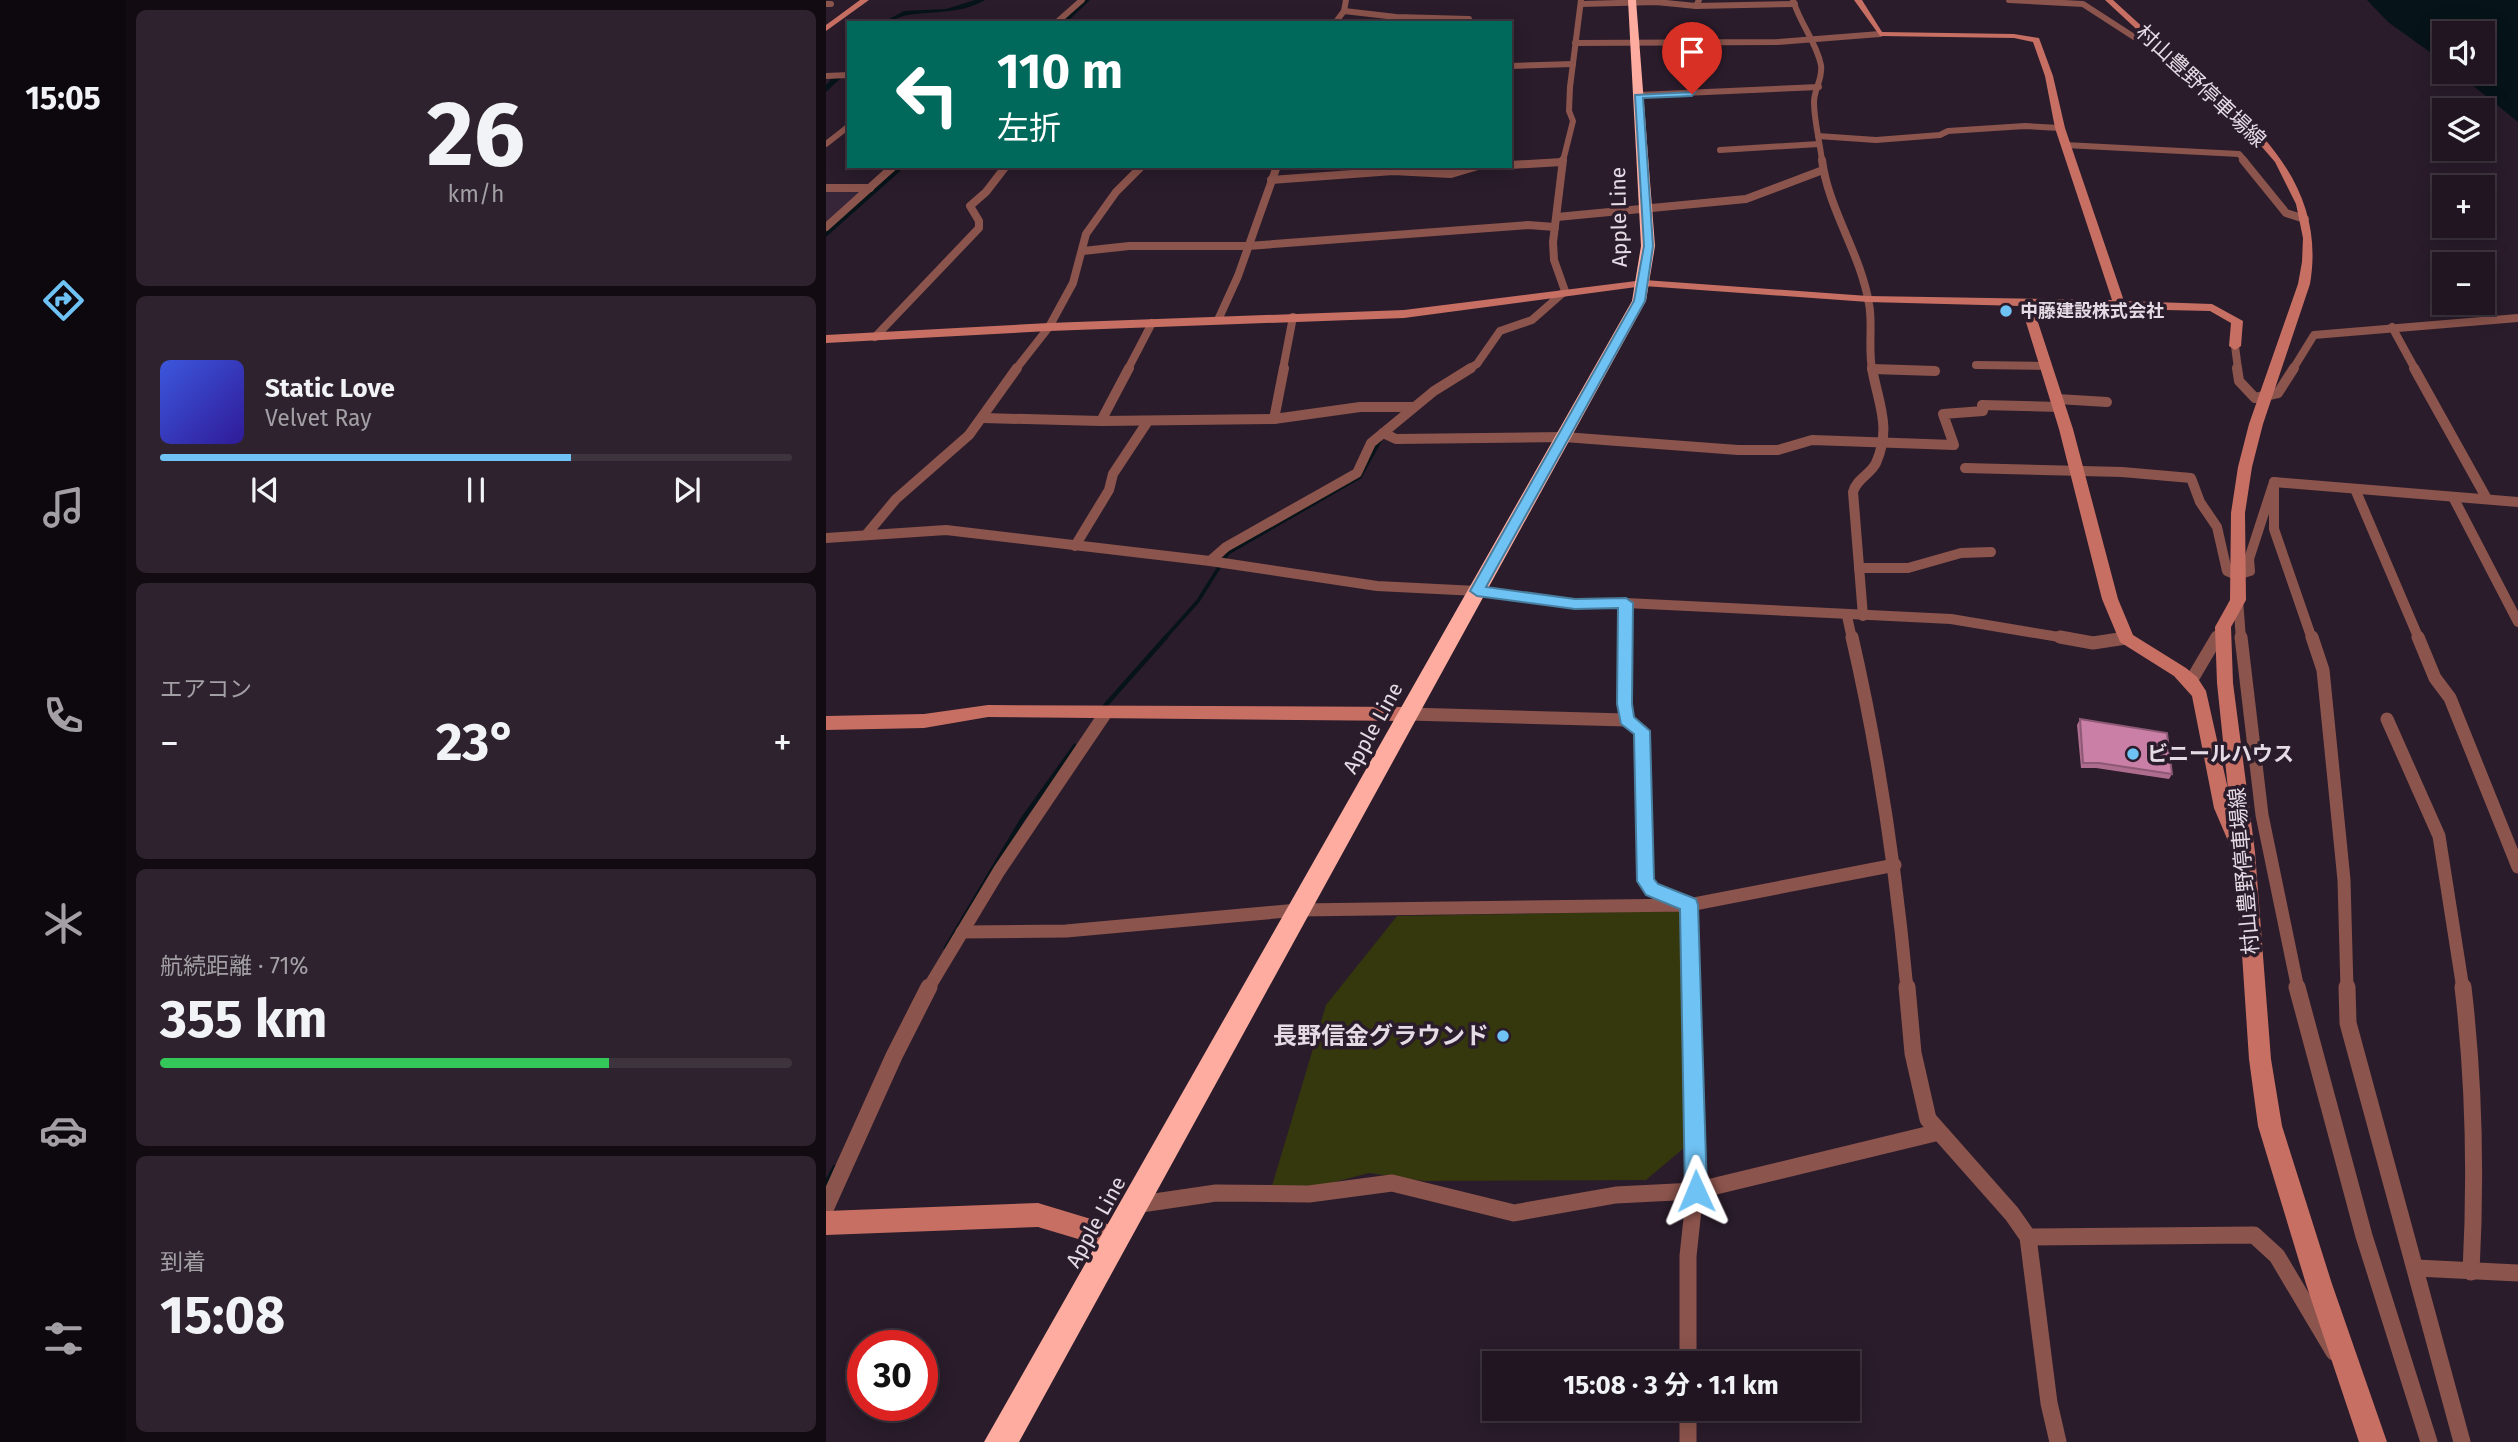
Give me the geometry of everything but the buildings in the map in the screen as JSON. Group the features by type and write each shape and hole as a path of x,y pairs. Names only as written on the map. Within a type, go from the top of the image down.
{"highway":[{"name":"Apple Line","path":"1001,1442 1639,301 1648,246 1632,2"}],"street":[{"path":"828,25 865,0"},
{"path":"1058,21 1082,0"},
{"path":"1336,21 1346,0"},
{"path":"1857,0 1880,34"},
{"path":"2009,0 2083,4 2134,37 2149,37"},
{"name":"村山豊野停車場線","path":"2109,0 2259,138 2283,167 2296,191 2305,219 2308,262 2304,284 2245,467 2238,513 2238,600"},
{"path":"1565,291 1554,260 1555,227 1562,163 1573,121 1569,111 1574,43 1581,2 1794,2 1800,24 1812,41 1821,66 1819,87 1814,99 1823,170 1830,195 1850,240 1868,299 1872,369 1886,424 1875,465 1856,482 1853,492 1863,617"},
{"path":"1343,11 1469,21"},
{"path":"1574,43 1812,41 1880,34 2014,36 2036,40 2049,76 2065,145 2119,304"},
{"path":"1512,66 1573,64"},
{"path":"826,76 847,75"},
{"path":"1639,95 1819,87"},
{"path":"1720,150 1819,140 1876,140 1940,135 1948,131 2025,126 2060,128"},
{"path":"826,144 847,128"},
{"path":"2065,145 2239,154 2286,213 2305,219"},
{"path":"1512,164 1562,163"},
{"path":"826,227 892,168"},
{"path":"875,337 979,228 979,221 970,206 986,192 1004,168"},
{"path":"866,535 896,499 953,451 983,418 1049,327 1059,304 1075,279 1086,234 1140,168"},
{"path":"1218,320 1276,168"},
{"path":"1271,180 1393,171 1451,174 1471,168"},
{"path":"1557,217 1746,199 1823,170"},
{"path":"826,188 870,188"},
{"path":"1083,251 1129,246 1248,246 1528,225 1555,227"},
{"path":"826,339 1049,327 1404,314 1644,282 1868,299 2212,308 2237,321 2235,346 2239,381 2255,398 2265,399 2278,394 2287,382 2306,341 2314,335 2518,318"},
{"path":"1210,561 1226,547 1357,473 1371,443 1412,407 1477,364 1500,331 1532,320 1565,291"},
{"path":"2026,303 2058,403 2110,599 2126,638 2191,681 2200,695 2223,808 2245,852"},
{"path":"1274,419 1293,317"},
{"path":"1101,422 1152,323"},
{"path":"2392,327 2487,499"},
{"path":"1976,365 2047,366"},
{"path":"1872,369 1935,371"},
{"path":"1383,433 1396,439 1564,437 1738,450 1778,450 1812,440 1954,444 1943,414 1983,411 1982,405 2107,402"},
{"path":"983,418 1101,422 1274,419 1332,413 1351,407 1389,404 1412,407"},
{"path":"1075,545 1109,490 1113,474 1148,421"},
{"path":"1965,468 2191,478 2200,502 2217,527 2227,571 2237,575 2249,571 2249,559 2274,482"},
{"path":"2274,482 2518,502"},
{"path":"2274,482 2274,529 2323,670 2344,880 2348,1023 2386,1172 2416,1268 2462,1442"},
{"path":"2355,489 2435,678 2450,698 2518,867"},
{"path":"2453,497 2518,622"},
{"path":"826,538 946,530 1210,561 1377,586 1477,591 1575,604 1626,603 1951,620 2093,643 2126,638"},
{"path":"1859,568 1908,568 1961,553 1991,552"},
{"path":"2191,681 2238,600"},
{"path":"2238,600 2248,725 2270,861 2300,1005 2375,1278 2429,1442"},
{"path":"1626,603 1626,720"},
{"path":"1847,616 1868,707 1895,865 1913,1053 1927,1119 2012,1214 2028,1237 2049,1403 2058,1442"},
{"name":"村山豊野停車場線","path":"2223,627 2225,683 2245,852 2260,1059 2270,1126 2373,1442"},
{"path":"826,723 924,722 988,711 1409,713 1502,719 1626,720 1642,731 1646,881 1652,890 1689,905"},
{"path":"826,1208 881,1084 939,969 1021,835 1105,713"},
{"path":"2387,719 2440,836 2458,943 2468,1029 2474,1217 2471,1272"},
{"path":"962,932 1066,931 1298,910 1689,905 1895,865"},
{"path":"1688,1351 1688,1256 1696,1191 1689,905"},
{"path":"1133,1205 1216,1193 1309,1194 1392,1183 1514,1213 1616,1195 1696,1191 1939,1132"},
{"path":"826,1223 1038,1215 1115,1238"},
{"path":"2028,1237 2254,1235 2269,1243 2283,1262 2317,1331 2347,1369"},
{"path":"2416,1268 2518,1273"},
{"path":"1688,1421 1688,1442"}],"shaded area":[{"path":"2367,0 2518,0 2518,122 2495,103 2495,98 2488,98 2471,84 2495,84 2495,21 2432,21 2432,54 2388,22"},
{"path":"826,189 865,189 826,225"},
{"name":"長野信金グラウンド","path":"1684,911 1691,1142 1646,1180 1424,1181 1369,1173 1312,1188 1272,1186 1326,1005 1397,916"}],"waterway":[{"path":"889,21 904,13 947,11 982,0"},
{"path":"1064,21 1087,0"},
{"path":"826,90 838,77"},
{"path":"826,234 900,168"},
{"path":"1164,639 1198,601 1228,553 1360,477 1380,441"},
{"path":"1103,708 1166,637"},
{"path":"946,948 1022,820 1075,746"},
{"path":"826,1186 835,1168"}],"place":[{"name":"中藤建設株式会社","path":"2006,311"},
{"name":"ビニールハウス","path":"2133,754"},
{"name":"長野信金グラウンド","path":"1503,1036"}],"route":[{"path":"1692,94 1639,95 1648,246 1639,301 1477,591 1575,604 1626,603 1626,720 1642,731 1646,881 1652,890 1689,905 1696,1191"}]}
